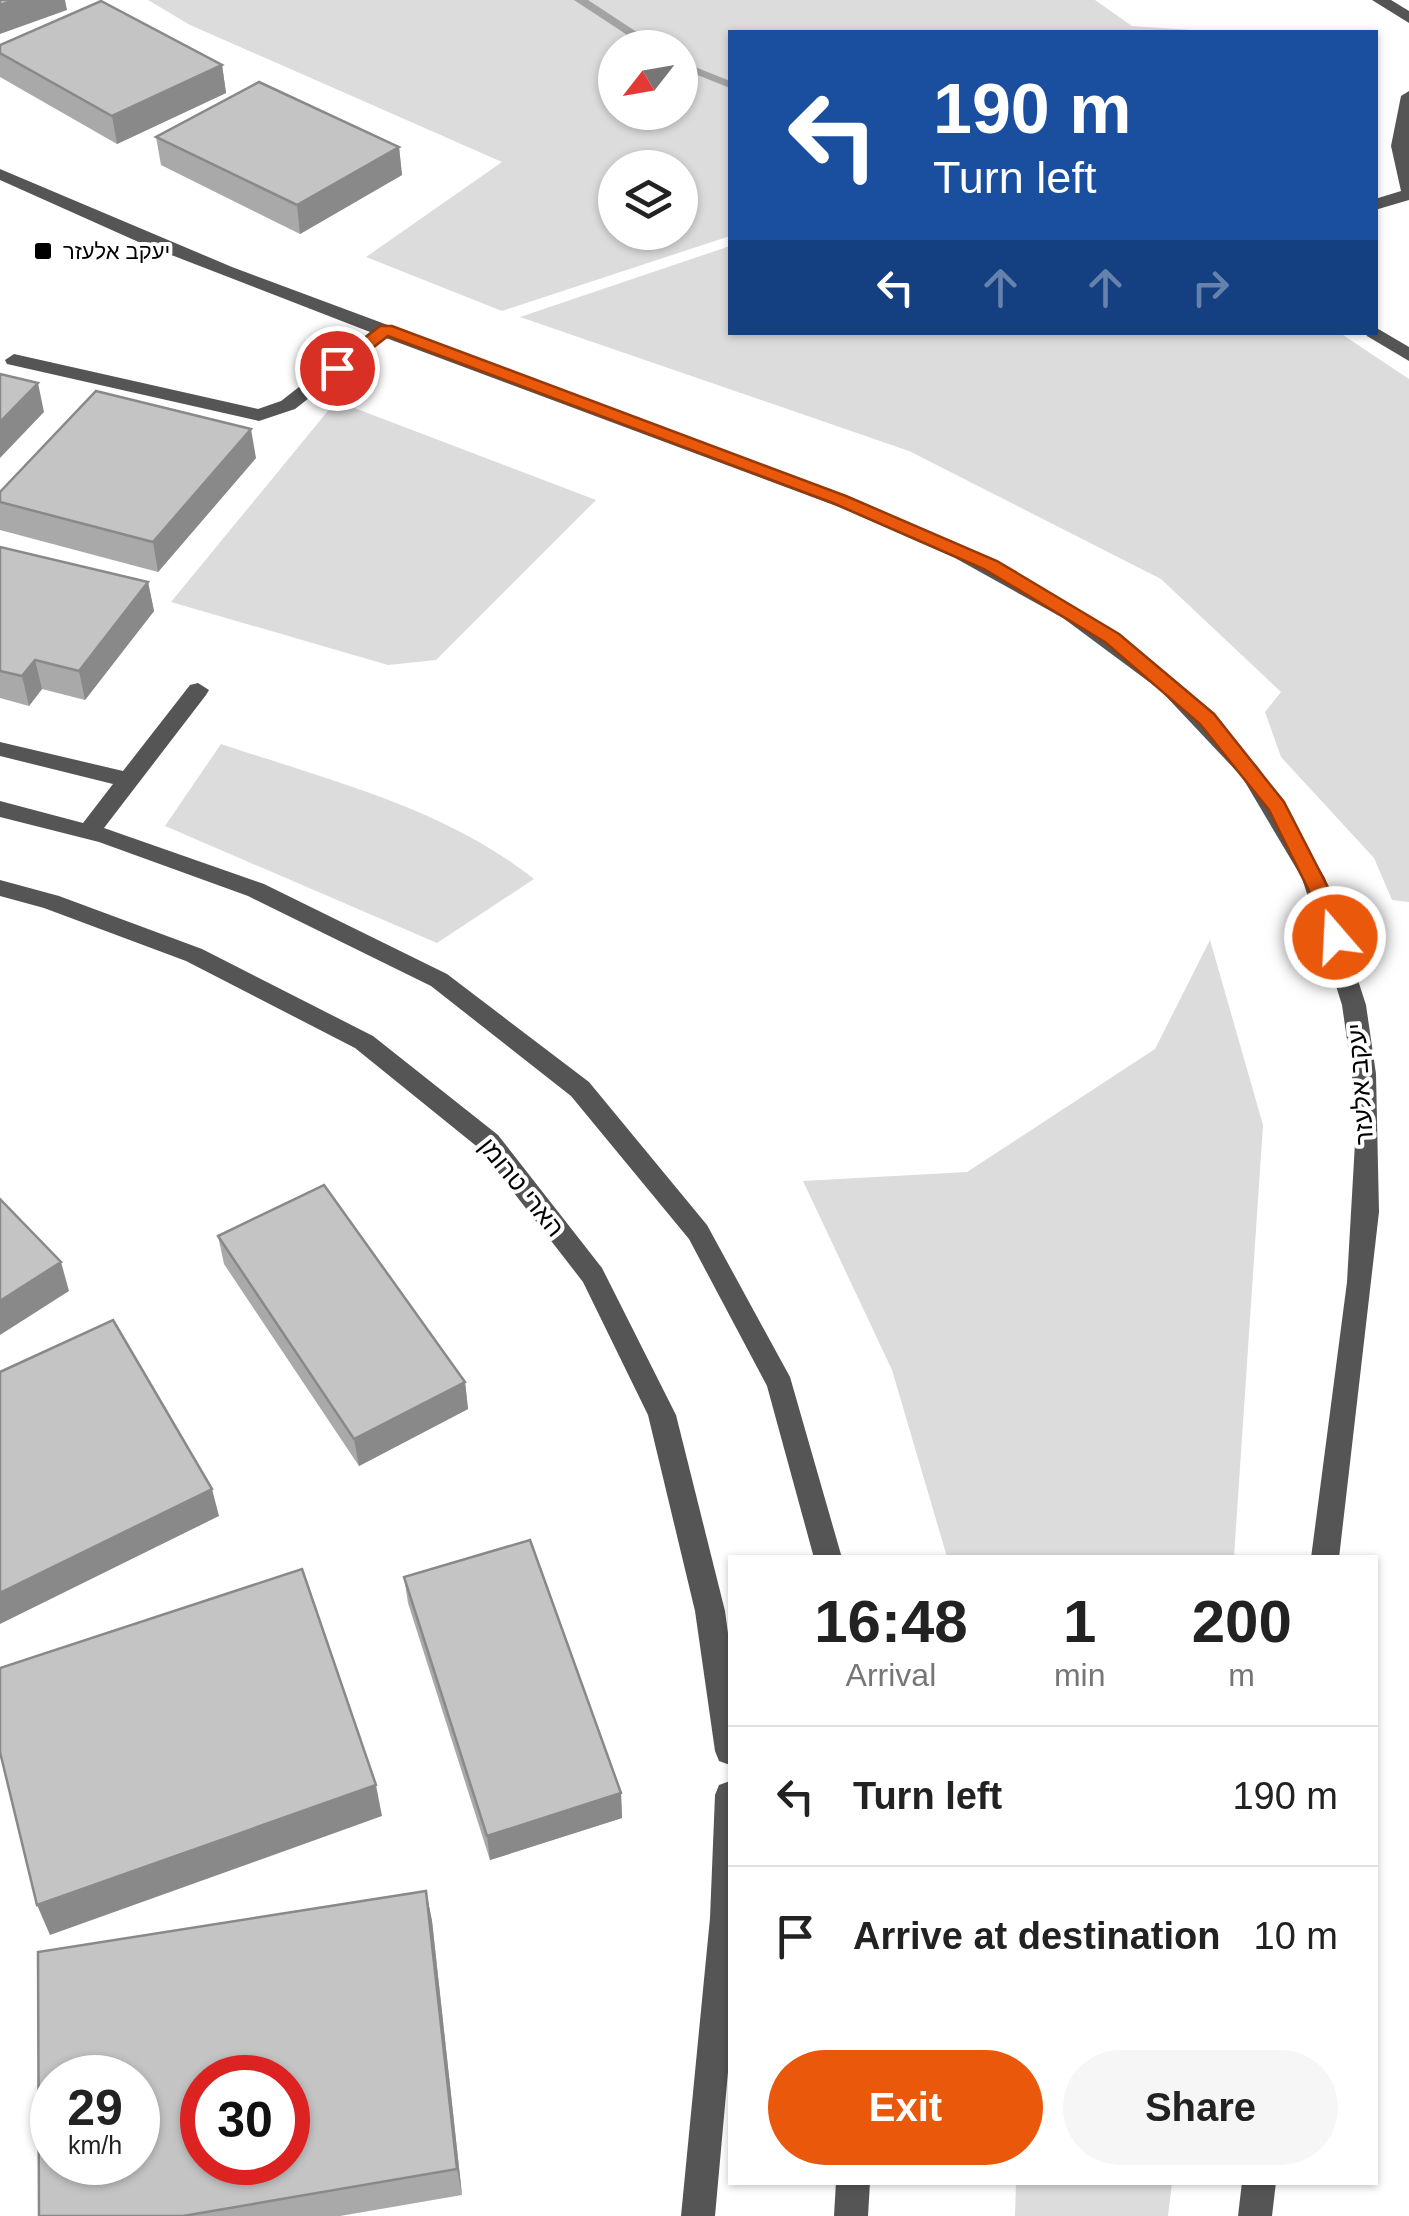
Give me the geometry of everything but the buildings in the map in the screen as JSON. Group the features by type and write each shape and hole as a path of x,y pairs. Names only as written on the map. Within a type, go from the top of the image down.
{"street":[{"path":"1380,0 1409,18"},
{"path":"1378,204 1409,192 1400,146 1409,96"},
{"name":"יעקב אלעזר","path":"0,174 142,238 840,500 991,565 1112,638 1207,719 1277,807 1326,903 1354,1005 1366,1112 1363,1242 1325,1555"},
{"path":"14,360 259,415 288,406 386,330"},
{"path":"1378,335 1409,356"},
{"path":"90,831 198,690"},
{"path":"0,748 128,780"},
{"path":"0,808 90,831 256,890 439,980 580,1089 698,1232 780,1384 827,1555"},
{"name":"הארי טרומן","path":"0,888 51,902 194,956 364,1042 489,1142 593,1275 662,1415 710,1611 728,1737"},
{"path":"698,2216 726,1918 728,1856"},
{"path":"851,2216 853,2185"},
{"path":"1255,2216 1259,2185"}],"shaded area":[{"path":"148,0 1095,0 1132,26 1192,30 728,30 728,237 698,247 698,150 598,150 598,250 687,250 502,311 366,257 502,162 190,25"},
{"path":"728,247 728,335 1343,335 1409,379 1409,902 1392,900 1374,858 1281,757 1265,712 1281,692 1161,579 909,451 520,317"},
{"path":"336,401 596,500 436,660 388,665 171,602"},
{"path":"221,744 424,815 463,833 534,879 437,943 165,826"},
{"path":"1210,940 1263,1125 1234,1555 946,1555 892,1370 803,1181 967,1172 1155,1049"},
{"path":"1016,2185 1172,2185 1168,2216 1015,2216"}],"waterway":[{"path":"580,0 628,30"},
{"path":"698,72 728,84"}],"place":[{"name":"יעקב אלעזר","path":"43,251"}],"route":[{"path":"337,368 386,330 840,500 991,565 1112,638 1207,719 1277,807 1326,903 1335,937"}]}
